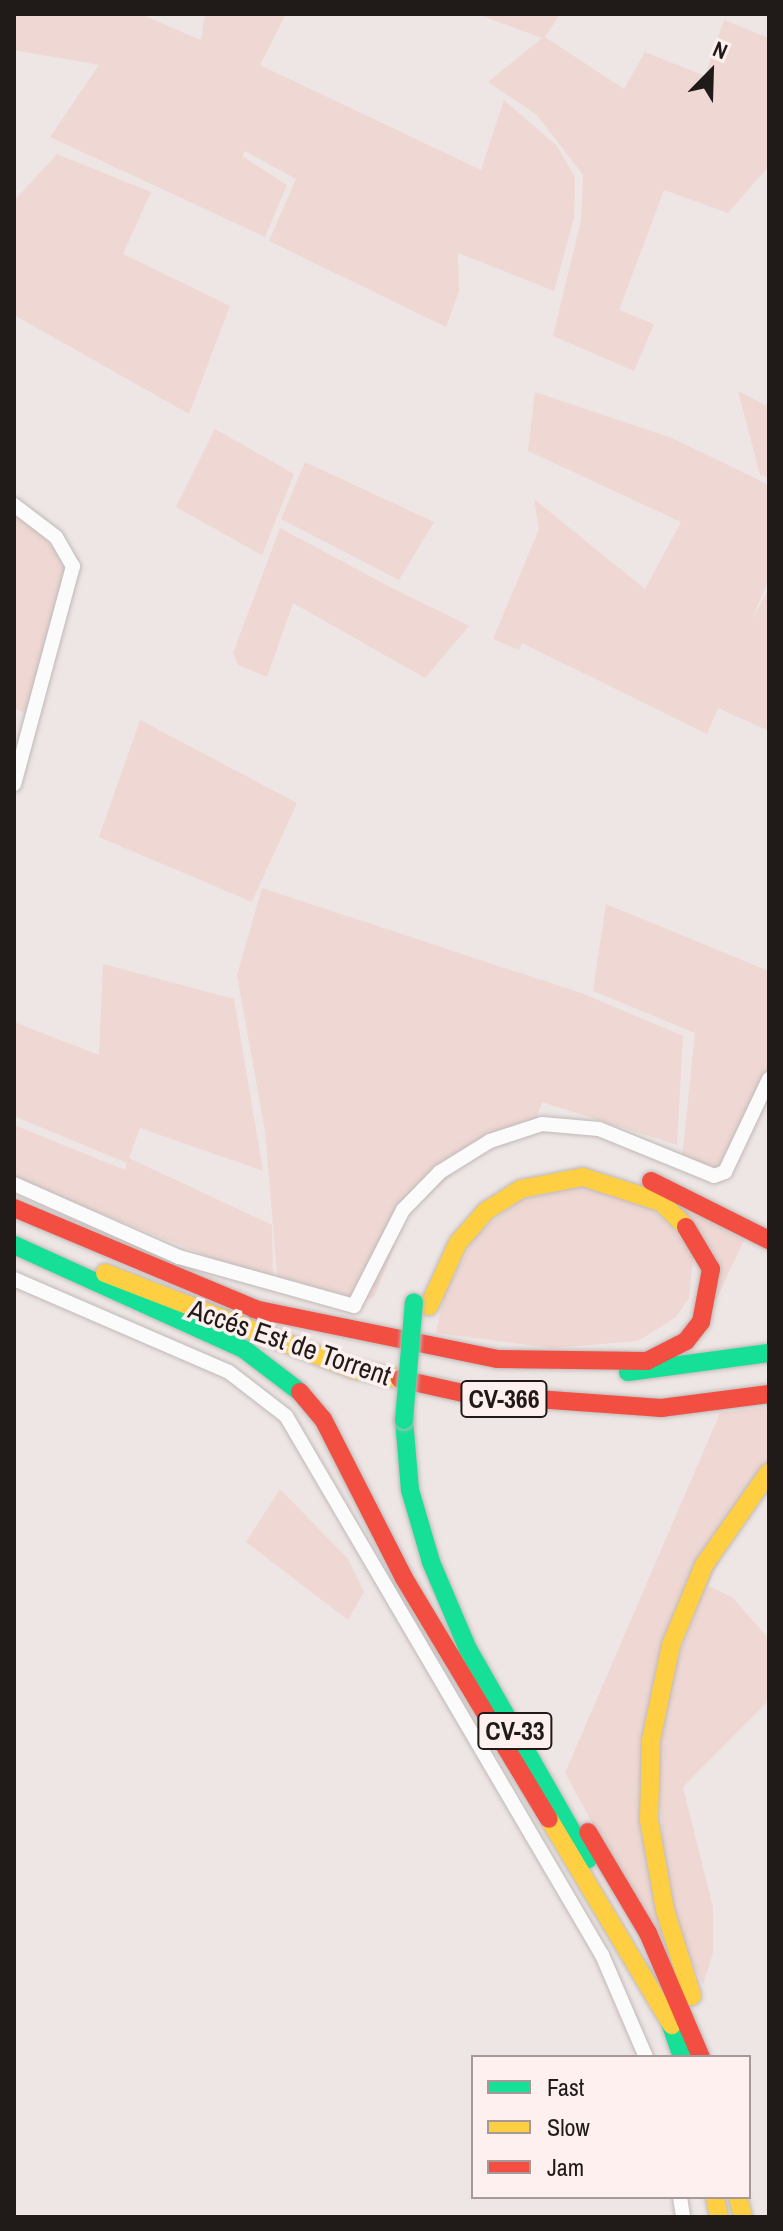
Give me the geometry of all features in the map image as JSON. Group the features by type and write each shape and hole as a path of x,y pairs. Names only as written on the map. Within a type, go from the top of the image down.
{"main road":[{"name":"CV-33","path":"681,2055 672,2025 638,1947 468,1649 414,1504 410,1422 422,1304 441,1241 477,1202 520,1174 582,1165 634,1174 769,1240"},
{"path":"254,1309 497,1359 647,1361 686,1341 701,1322 711,1269 698,1239 661,1202 583,1177 521,1189 486,1211 458,1243 422,1304"},
{"name":"Accés Est de Torrent","path":"14,1208 254,1309 361,1343 564,1373 654,1371 769,1353"},
{"name":"Accés Est de Torrent","path":"14,1234 247,1333 353,1369 467,1394 661,1408 769,1394"},
{"path":"14,1245 245,1350 290,1380 323,1419 428,1618 672,2025"},
{"path":"410,1422 423,1487 447,1567 480,1639 648,1933 700,2055"},
{"path":"711,2055 665,1910 649,1820 651,1740 671,1645 704,1565 769,1472"}],"street":[{"path":"14,505 56,537 73,566 14,784"},
{"path":"14,1184 179,1257 354,1306 403,1210 440,1172 490,1141 542,1124 599,1129 714,1176 725,1172 769,1079"},
{"path":"14,1279 229,1372 286,1416 602,1955 645,2055"}],"shaded area":[{"path":"14,14 140,14 201,40 205,14 286,14 260,65 481,170 504,100 557,146 575,177 574,218 554,291 458,253 459,291 446,327 269,241 296,179 245,151 242,156 287,185 265,237 50,137 99,65 14,50"},
{"path":"477,14 560,14 545,37 624,89 645,52 705,76 724,20 769,38 769,166 728,213 664,190 619,310 654,324 634,371 553,336 581,220 583,175 536,114 488,82 542,38"},
{"path":"57,154 151,192 123,254 230,306 189,414 14,315 14,201"},
{"path":"738,391 769,407 769,477 760,475"},
{"path":"535,392 672,438 769,485 769,579 751,622 769,588 769,731 718,708 707,734 522,643 519,650 493,639 539,529 534,499 645,589 681,522 528,451"},
{"path":"215,429 294,474 262,555 176,507"},
{"path":"305,462 434,522 399,580 281,519"},
{"path":"14,507 67,562 28,714 14,708"},
{"path":"280,528 469,626 425,678 293,603 267,677 238,665 233,653"},
{"path":"140,720 297,803 252,902 99,837"},
{"path":"262,888 584,994 683,1036 677,1145 542,1102 531,1132 475,1154 407,1215 374,1297 357,1303 278,1285 265,1131 237,975"},
{"path":"606,904 769,971 769,1065 720,1181 682,1158 695,1033 593,991"},
{"path":"103,964 234,999 263,1171 140,1128 129,1158 272,1225 273,1283 14,1178 14,1125 125,1170 127,1163 14,1116 14,1022 99,1055"},
{"path":"582,1186 644,1201 694,1251 689,1298 676,1317 638,1341 553,1348 436,1333 444,1294 477,1234 521,1200"},
{"path":"681,1205 744,1240 716,1300"},
{"path":"769,1407 769,1460 650,1704 663,1952 565,1773 720,1413"},
{"path":"280,1489 348,1559 364,1592 348,1620 246,1542"},
{"path":"706,1585 732,1597 769,1639 769,1700 683,1787 713,1907 713,1953 703,1985 679,1936 664,1872 658,1749 673,1671"}],"traffic: fast":[{"path":"14,1245 245,1350 300,1392"},
{"path":"404,1420 414,1302"},
{"path":"628,1372 769,1353"},
{"path":"404,1420 410,1490 431,1562 468,1649 588,1859"},
{"path":"666,2011 681,2055"}],"traffic: slow":[{"path":"429,1306 458,1243 486,1211 521,1189 583,1177 661,1202 686,1227"},
{"path":"105,1273 353,1369 400,1379"},
{"path":"692,1996 665,1910 649,1820 651,1740 671,1645 704,1565 769,1472"},
{"path":"549,1819 672,2025"},
{"path":"715,2199 719,2217"},
{"path":"738,2199 743,2217"}],"traffic: jam":[{"path":"651,1181 769,1240"},
{"path":"14,1208 268,1314"},
{"path":"254,1309 497,1359 647,1361 686,1341 701,1322 711,1269 686,1227"},
{"path":"400,1379 467,1394 661,1408 769,1394"},
{"path":"300,1392 323,1419 404,1578 549,1819"},
{"path":"588,1832 648,1933 700,2055"}]}
